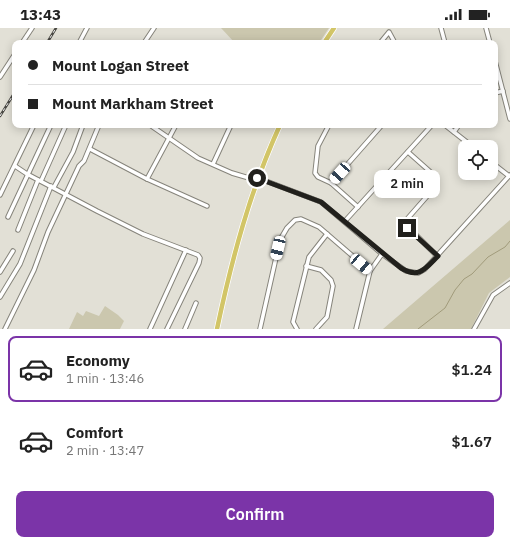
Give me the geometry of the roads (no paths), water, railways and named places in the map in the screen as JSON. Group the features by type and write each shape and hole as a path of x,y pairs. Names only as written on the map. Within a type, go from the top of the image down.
{"main road":[{"path":"326,40 334,28"},
{"path":"217,329 237,241 257,179 279,128"}],"street":[{"path":"24,40 32,28"},
{"path":"81,40 87,28"},
{"path":"146,40 154,28"},
{"path":"382,40 393,28"},
{"path":"441,28 444,40"},
{"path":"486,28 489,40"},
{"path":"389,32 393,40"},
{"path":"0,77 12,59"},
{"path":"498,72 510,119"},
{"path":"498,93 503,91"},
{"path":"0,195 33,128"},
{"path":"8,217 50,128"},
{"path":"18,230 65,128"},
{"path":"0,297 20,264 52,187 73,152 82,128"},
{"path":"5,329 34,270 48,232 79,166 84,161 90,149 98,128"},
{"path":"154,128 198,158 315,199 330,208 382,254 406,271 414,273 425,269 438,256 510,175 498,167"},
{"path":"147,179 174,128"},
{"path":"213,164 229,128"},
{"path":"327,128 318,146 315,171 318,177 331,183 358,207"},
{"path":"331,183 379,128"},
{"path":"345,221 429,128"},
{"path":"449,128 464,140"},
{"path":"454,132 457,128"},
{"path":"90,149 147,179 207,206"},
{"path":"408,152 435,176 437,181 436,186 408,218 406,225 438,256"},
{"path":"15,166 66,195 143,234 198,255 200,260 167,329"},
{"path":"260,329 280,240 292,222 301,220 315,224 370,272"},
{"path":"297,329 294,322 309,256 327,234"},
{"path":"150,329 186,250"},
{"path":"0,272 12,251"},
{"path":"356,329 370,272 382,254"},
{"path":"306,266 321,270 331,280 333,286 326,317 316,329"},
{"path":"474,329 493,295 510,283"},
{"path":"185,329 196,303"}],"waterway":[{"path":"418,329 445,308 455,290 464,279 472,274 488,257 505,247 510,241"}],"railway":[{"path":"49,40 56,28"},
{"path":"0,116 12,97"}]}
